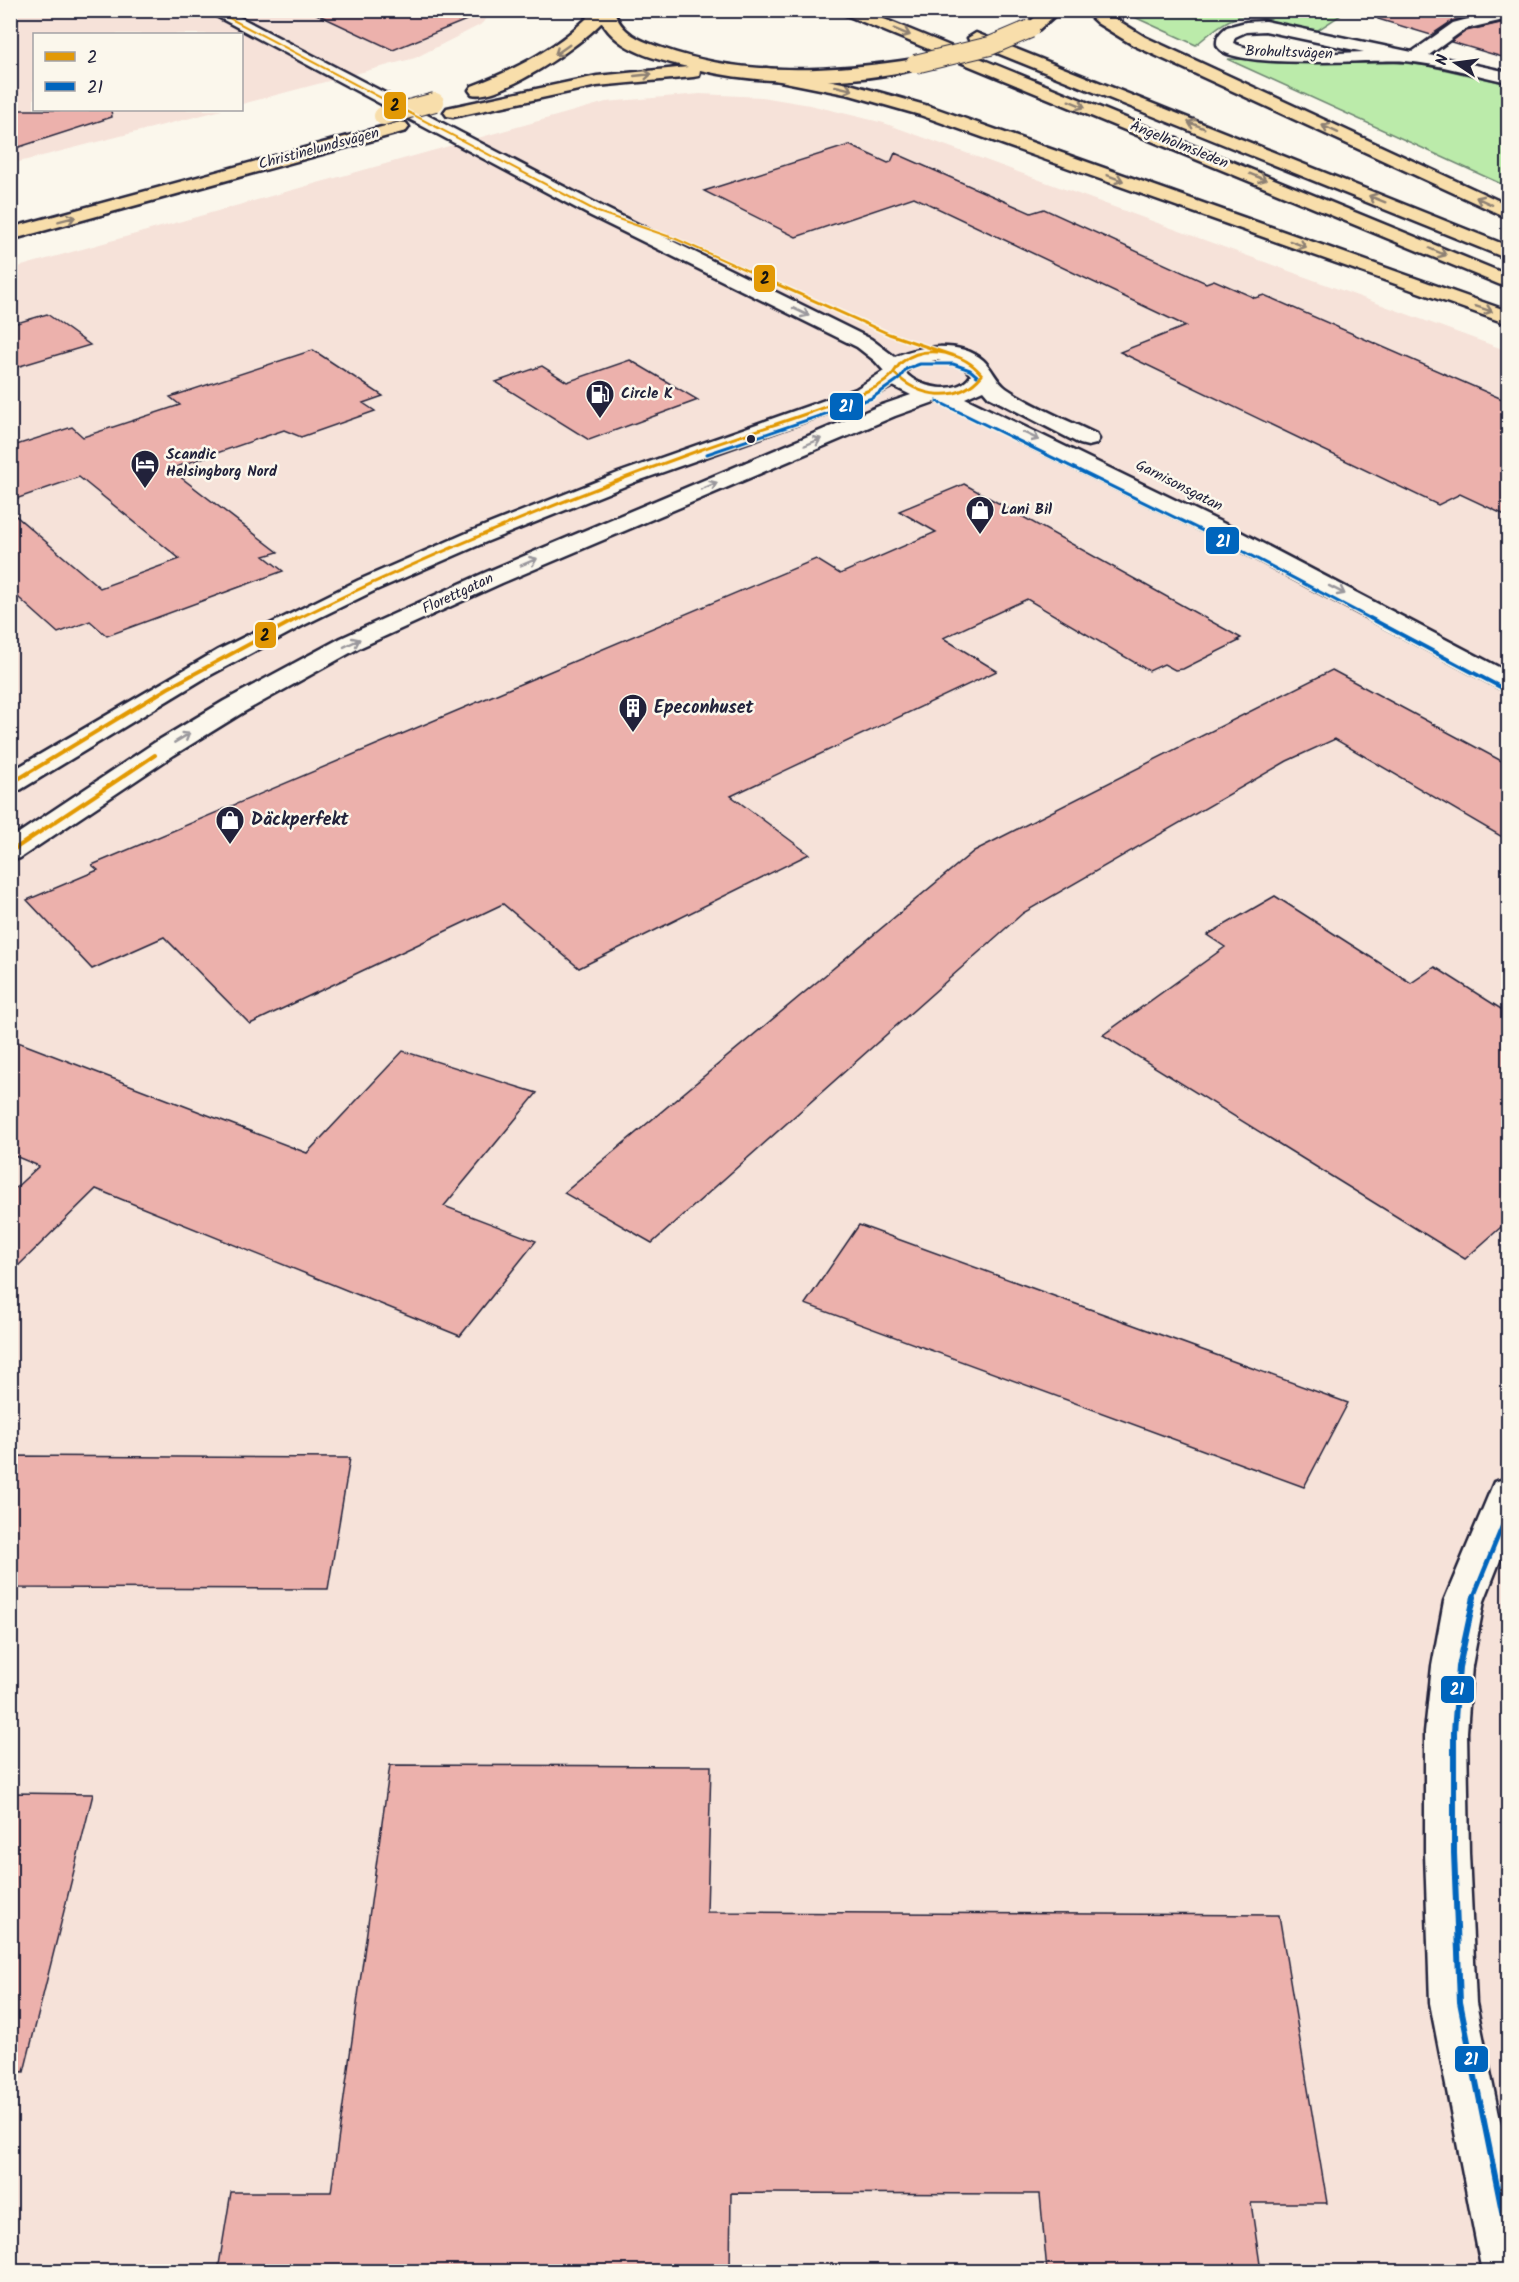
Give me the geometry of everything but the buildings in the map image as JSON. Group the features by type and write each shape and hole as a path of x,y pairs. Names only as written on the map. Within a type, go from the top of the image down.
{"main road":[{"path":"605,10 607,19 614,29 636,45 669,57 737,71 766,73 833,72 915,64 990,46 1030,28 1053,10"},
{"name":"Christinelundsvägen","path":"10,218 487,87 541,63 575,40 605,10"},
{"name":"Ängelholmsleden","path":"848,10 1509,282"},
{"path":"1091,10 1102,20 1139,41 1509,212"},
{"name":"Ängelholmsleden","path":"957,30 1509,253"},
{"name":"Christinelundsvägen","path":"10,234 453,112 553,89 622,77 681,72 737,71"},
{"path":"766,73 853,90 936,115 1509,318"}],"street":[{"name":"Garnisonsgatan","path":"213,10 598,212 864,343 883,356 902,385 938,394 1043,442 1369,607 1509,682"},
{"path":"1409,57 1459,26 1509,14"},
{"name":"Brohultsvägen","path":"1409,57 1257,54 1227,48 1224,41 1228,34 1239,29 1265,26 1509,77"},
{"name":"Garnisonsgatan","path":"598,212 676,239 889,334 974,363 997,392 1106,448"},
{"name":"Garnisonsgatan","path":"894,371 902,362 919,356 954,356"},
{"path":"10,784 120,715 240,648 322,606 457,545 609,484 723,440 863,393 894,371"},
{"name":"Garnisonsgatan","path":"938,394 967,390 978,384 982,375"},
{"name":"Florettgatan","path":"10,852 174,743 350,643 503,573 886,411 938,394"},
{"name":"Garnisonsgatan","path":"1148,470 1477,640"},
{"path":"1507,2271 1453,2003 1447,1853 1446,1732 1452,1666 1464,1601 1509,1493"}],"shaded area":[{"path":"11,11 495,11 480,25 415,58 243,104 243,33 33,33 33,111 218,111 11,164"},
{"path":"700,94 762,97 810,105 884,123 1508,351 1508,2271 11,2272 11,269 606,102"}],"green space":[{"path":"1121,11 1347,11 1312,34 1265,19 1239,17 1222,25 1196,45"},
{"path":"1227,59 1396,62 1429,66 1508,84 1508,187"}],"transit line":[{"name":"2","path":"214,10 598,212 676,239 889,334 954,356"},
{"name":"2","path":"10,784 128,712 290,622 469,541 655,466 867,391 885,381 901,363 912,356 923,353 946,353 967,361 982,375 974,385 964,391 939,395 913,388 894,373"},
{"name":"21","path":"707,454 872,398 899,379 906,369 920,364 953,364 970,370 977,376"},
{"name":"21","path":"937,401 1223,541 1504,689"},
{"name":"2","path":"10,852 155,755"},
{"name":"21","path":"1508,1512 1471,1603 1459,1667 1454,1732 1454,1853 1460,2002 1508,2241"}],"place":[{"name":"Circle K","path":"600,420"},
{"name":"Scandic Helsingborg Nord","path":"145,490"},
{"name":"Lani Bil","path":"980,536"},
{"name":"Epeconhuset","path":"633,734"},
{"name":"Däckperfekt","path":"230,846"}]}
